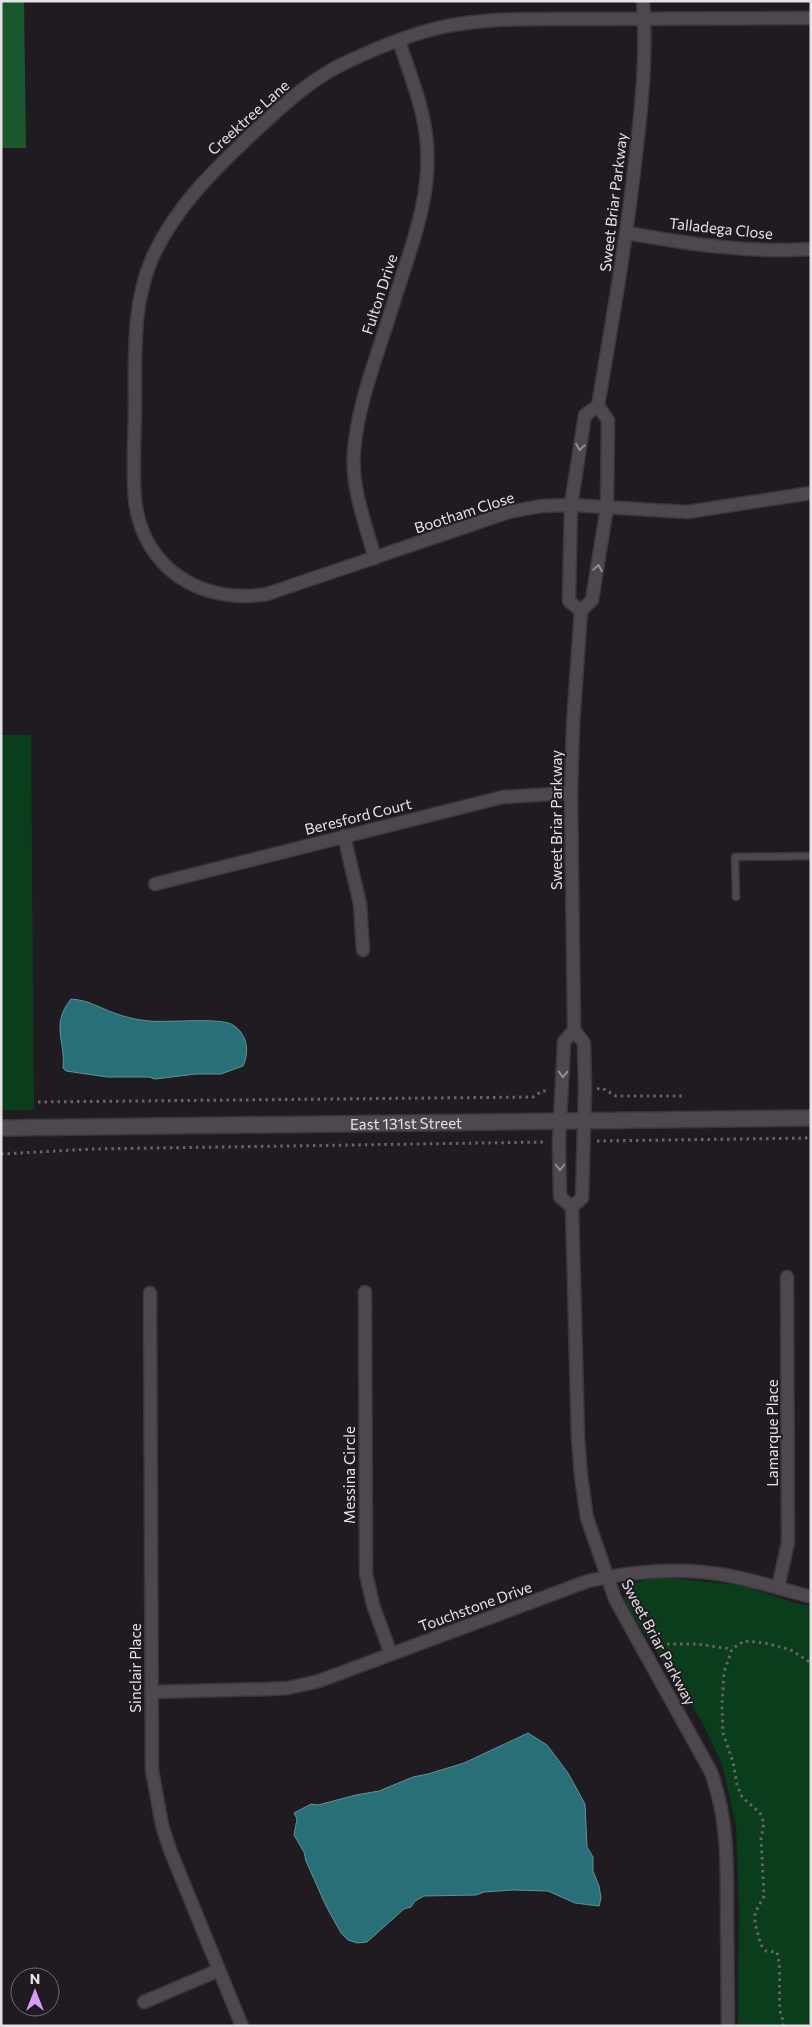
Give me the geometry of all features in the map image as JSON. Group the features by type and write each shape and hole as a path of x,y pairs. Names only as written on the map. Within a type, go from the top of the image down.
{"street":[{"name":"Sweet Briar Parkway","path":"572,1207 582,1198 582,1141 585,1089 584,1043 574,1030 571,793 580,611 569,601 571,505 585,415 598,406 628,233 642,99 643,1"},
{"name":"Creektree Lane","path":"195,586 177,577 159,559 142,528 135,500 134,334 139,302 153,257 172,219 207,177 292,96 346,62 400,40 438,28 500,20 811,18"},
{"name":"Fulton Drive","path":"375,558 354,480 357,424 365,391 417,231 424,203 427,176 427,147 424,119 400,40"},
{"name":"Talladega Close","path":"628,233 704,246 773,251 811,249"},
{"path":"580,611 592,600 607,507 608,420 598,406"},
{"name":"Bootham Close","path":"195,586 220,594 247,598 267,594 509,512 541,506 571,505 687,512 811,493"},
{"name":"Beresford Court","path":"155,884 503,797 571,793"},
{"path":"344,836 360,904 362,950"},
{"name":"Sweet Briar Parkway","path":"574,1030 564,1042 559,1142 560,1197 572,1207 578,1438 581,1476 588,1518 607,1577 620,1609 711,1772 723,1811 727,1859 728,2026"},
{"name":"East 131st Street","path":"1,1128 811,1118"},
{"name":"Lamarque Place","path":"778,1588 788,1542 787,1277"},
{"name":"Messina Circle","path":"365,1292 366,1574 373,1606 392,1654"},
{"name":"Sinclair Place","path":"150,1293 152,1770 162,1824 170,1850 242,2026"},
{"name":"Touchstone Drive","path":"151,1692 288,1688 320,1681 588,1581 647,1571 687,1571 724,1575 811,1597"},
{"path":"144,2002 219,1970"}],"lane":[{"path":"736,897 735,857 811,856"}],"path":[{"path":"602,1088 616,1096 684,1096"},
{"path":"38,1102 533,1097 542,1091"},
{"path":"582,1141 811,1138"},
{"path":"1,1154 103,1149 559,1142"},
{"path":"783,2026 784,2023 780,2011 780,1962 777,1952 766,1951 761,1945 755,1923 755,1912 764,1896 761,1838 764,1824 760,1813 742,1797 723,1733 724,1672 732,1650 744,1642 765,1643 791,1650 811,1663"},
{"path":"639,1643 697,1644 719,1646 732,1650"}],"green space":[{"path":"1,1 24,1 26,148 1,148"},
{"path":"1,735 31,735 34,1110 1,1110"},
{"path":"656,1577 740,1585 811,1606 811,2026 738,2026 739,1906 736,1825 722,1764 701,1720 628,1608 625,1599 628,1585"}],"water":[{"path":"71,999 88,1002 118,1014 140,1020 218,1021 233,1025 241,1033 246,1043 247,1049 243,1066 221,1074 196,1074 155,1079 149,1077 107,1077 66,1071 63,1068 60,1025 61,1017"},
{"path":"528,1733 547,1745 568,1773 585,1804 587,1847 593,1857 593,1871 599,1886 601,1898 599,1906 575,1903 548,1891 513,1890 484,1892 476,1895 424,1896 415,1901 411,1907 404,1909 367,1942 357,1943 348,1940 341,1933 326,1906 306,1861 304,1852 294,1835 297,1819 294,1813 311,1804 318,1805 379,1791 413,1777 464,1763"}]}
